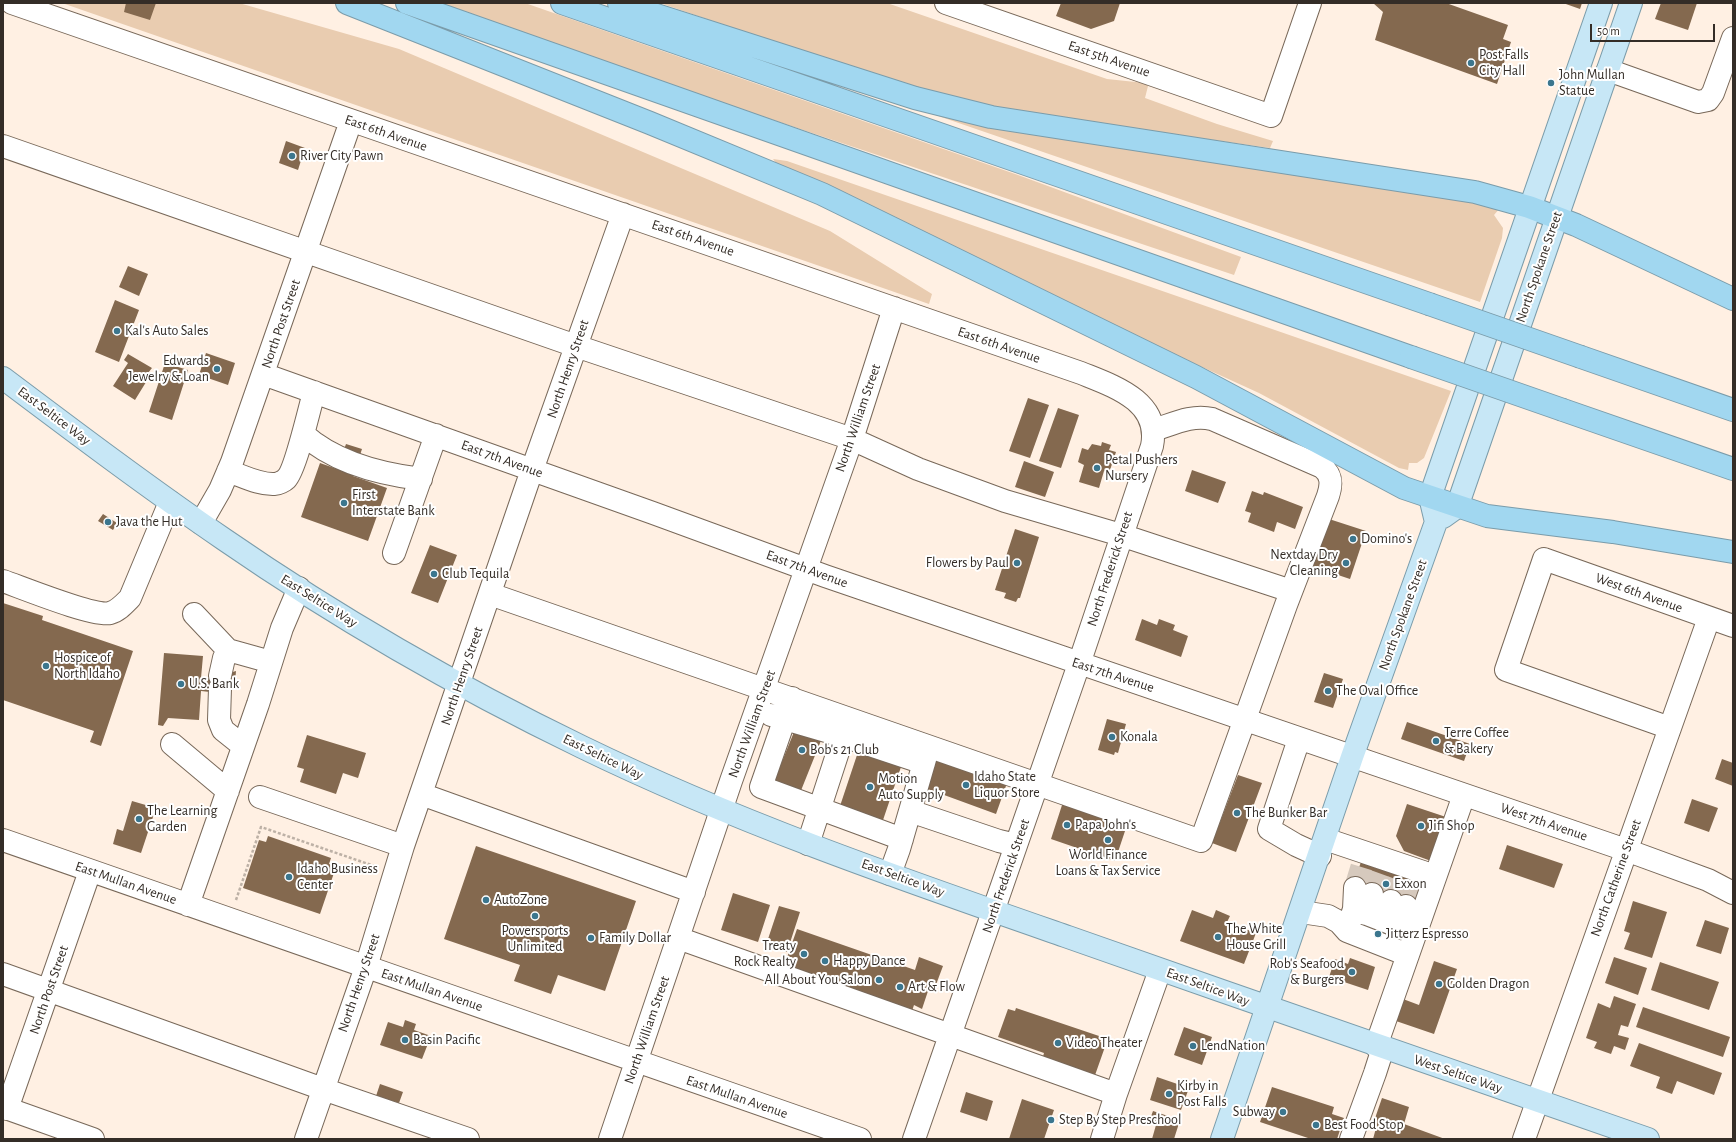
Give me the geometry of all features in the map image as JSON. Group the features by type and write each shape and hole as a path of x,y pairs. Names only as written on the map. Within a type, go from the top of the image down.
{"highway":[{"path":"347,3 650,123 822,194 1196,377 1404,488 1487,516 1613,532 1733,552"},
{"path":"407,3 1411,357 1733,468"},
{"path":"562,3 1733,410"},
{"path":"619,3 915,98 992,117 1475,192 1529,207 1556,217 1733,299"}],"main road":[{"name":"North Spokane Street","path":"1430,497 1529,207 1601,3"},
{"name":"North Spokane Street","path":"1457,507 1631,3"},
{"name":"East Seltice Way","path":"3,378 170,502 299,588 369,632 459,683 580,746 722,811 808,844 1268,1008"},
{"path":"1430,497 1436,522 1457,507"},
{"name":"North Spokane Street","path":"1222,1139 1301,912 1352,757 1436,522"},
{"name":"West Seltice Way","path":"1268,1008 1648,1139"}],"street":[{"name":"East 6th Avenue","path":"12,3 1081,373 1120,389 1137,401 1144,410 1154,430"},
{"name":"East 5th Avenue","path":"946,3 1002,12 1271,116 1310,3"},
{"path":"1608,70 1698,102 1708,100 1713,93 1733,38"},
{"name":"North Post Street","path":"201,523 228,471 264,374 351,121"},
{"path":"3,146 576,346 852,439 918,469 1005,501 1121,535 1291,591"},
{"name":"North Henry Street","path":"306,1139 366,967 403,846 532,470 622,214"},
{"name":"North William Street","path":"610,1139 756,710 852,439 894,308"},
{"name":"East 7th Avenue","path":"264,374 806,569 1352,757"},
{"path":"228,471 262,483 277,484 286,479 290,472 303,434 314,392"},
{"path":"490,594 792,698 846,727 927,754 1037,784 1201,841 1291,591 1328,496 1331,487 1330,477 1327,471 1314,464 1205,418 1188,419 1154,430"},
{"name":"North Frederick Street","path":"914,1139 1079,664 1152,446 1154,430"},
{"path":"303,434 316,446 335,456 391,474 421,479"},
{"path":"394,553 436,435"},
{"path":"3,580 102,614 112,613 130,598 170,502"},
{"name":"West 6th Avenue","path":"1670,728 1506,670 1544,559 1733,626"},
{"path":"188,905 228,791 282,628 299,588"},
{"path":"194,614 228,650 271,662"},
{"name":"North Catherine Street","path":"1524,1139 1709,618"},
{"path":"228,650 224,658 220,682 219,720 223,730 243,746"},
{"path":"792,698 761,786 818,809 902,838"},
{"path":"756,710 785,719 846,727"},
{"path":"808,844 818,809 846,727"},
{"path":"1299,739 1269,829 1296,845 1322,848 1396,868"},
{"path":"172,744 228,791"},
{"path":"890,874 927,754"},
{"name":"West 7th Avenue","path":"1352,757 1626,850 1708,880 1733,893"},
{"path":"421,794 694,892"},
{"path":"1347,931 1383,910 1396,868 1464,795"},
{"path":"260,797 403,846"},
{"path":"910,811 998,841 1016,845"},
{"name":"East Mullan Avenue","path":"3,840 860,1139"},
{"name":"North Post Street","path":"5,1108 90,871"},
{"path":"1351,1139 1375,1073 1380,1047 1408,955 1383,910"},
{"path":"1301,912 1328,916 1339,922 1347,931 1408,955"},
{"path":"678,938 1116,1094"},
{"path":"1102,1139 1116,1094 1160,970"},
{"path":"3,974 323,1089 468,1139"},
{"path":"5,1108 93,1139"}],"path":[{"path":"236,900 261,827 379,868"}],"shaded area":[{"path":"62,3 239,3 399,49 830,231 932,294 929,304"},
{"path":"433,3 525,3 1018,175 1241,257 1234,275 708,98"},
{"path":"660,3 887,3 1107,79 1145,83 1148,86 1145,98 1217,124 1273,141 1270,148 1079,121 972,103 891,82"},
{"path":"912,107 1480,201 1500,208 1494,215 1503,228 1502,238 1480,302"},
{"path":"773,159 787,161 1451,391 1424,458 1417,463 1409,463 1408,470 1399,468 1259,393 1099,320 865,204 776,163"}],"building":[{"path":"126,3 156,3 150,20 124,12"},
{"path":"1061,3 1120,3 1114,21 1091,29 1056,16"},
{"name":"Post Falls City Hall","path":"1373,3 1446,3 1508,25 1503,39 1511,42 1497,84 1375,40 1383,12"},
{"path":"1563,3 1582,3 1580,9"},
{"path":"1661,3 1697,3 1688,30 1655,19"},
{"name":"River City Pawn","path":"286,141 305,148 298,170 279,163"},
{"path":"128,266 148,274 139,296 119,287"},
{"name":"Kal's Auto Sales","path":"115,300 139,310 119,362 95,352"},
{"name":"Edwards Jewelry & Loan","path":"206,353 235,363 228,385 199,375"},
{"path":"128,354 152,368 148,373 151,374 135,400 113,386 128,363 124,360"},
{"path":"165,363 188,370 172,420 149,412"},
{"path":"1028,398 1049,405 1030,458 1009,451"},
{"path":"1058,408 1079,415 1061,468 1039,461"},
{"name":"Petal Pushers Nursery","path":"1102,442 1111,445 1109,450 1116,452 1109,473 1104,471 1099,488 1079,482 1084,465 1078,462 1082,448 1088,450 1092,444 1101,446"},
{"name":"First Interstate Bank","path":"346,444 362,449 353,476 387,488 368,541 301,517 320,463 337,469"},
{"path":"1024,461 1054,472 1045,497 1015,487"},
{"path":"1192,470 1226,482 1218,503 1185,491"},
{"path":"1252,491 1263,495 1264,492 1303,507 1295,529 1277,522 1274,532 1248,522 1251,513 1245,511"},
{"name":"Java the Hut","path":"103,514 117,523 113,530 98,521"},
{"path":"1329,519 1366,531 1350,579 1308,565"},
{"name":"Flowers by Paul","path":"1015,529 1039,537 1020,598 1018,598 1016,602 1004,598 1006,593 995,590"},
{"name":"Club Tequila","path":"430,545 457,555 438,603 411,593"},
{"path":"3,603 43,616 42,620 133,651 101,746 90,742 94,731 3,700"},
{"path":"1142,619 1157,625 1159,619 1175,625 1173,630 1188,636 1181,657 1135,640"},
{"name":"U.S. Bank","path":"164,653 203,656 201,678 212,678 236,671 235,683 210,692 201,691 199,720 168,718 163,726 158,725"},
{"name":"The Oval Office","path":"1324,673 1343,679 1333,708 1314,702"},
{"name":"Konala","path":"1107,719 1126,724 1118,753 1115,752 1114,755 1098,750"},
{"name":"Terre Coffee & Bakery","path":"1407,722 1470,744 1464,761 1401,739"},
{"name":"Bob's 21 Club","path":"796,727 822,738 800,793 770,779 777,762 781,764"},
{"path":"307,735 366,753 358,778 343,773 336,794 300,782 304,769 297,767"},
{"name":"Motion Auto Supply","path":"859,749 902,764 882,823 839,809"},
{"name":"Idaho State Liquor Store","path":"936,757 1007,783 996,814 925,788"},
{"path":"1722,759 1733,763 1733,786 1715,779"},
{"name":"The Bunker Bar","path":"1238,775 1262,783 1236,852 1212,843"},
{"path":"1692,799 1718,808 1709,832 1684,823"},
{"name":"The Learning Garden","path":"132,801 156,808 141,853 113,844 117,829 123,831"},
{"path":"1063,802 1127,825 1115,861 1051,839"},
{"name":"Jifi Shop","path":"1407,804 1446,817 1431,861 1404,851 1396,836"},
{"name":"Idaho Business Center","path":"268,836 331,858 329,864 336,867 320,914 243,888 259,840 266,842"},
{"path":"1507,845 1563,864 1554,888 1499,869"},
{"path":"476,846 636,901 605,991 558,975 551,994 514,981 520,965 444,939"},
{"name":"Exxon","path":"1361,862 1419,882 1410,907 1352,887"},
{"path":"733,893 770,905 758,942 721,930"},
{"path":"1633,901 1667,912 1652,958 1624,949 1630,933 1624,931"},
{"path":"779,906 800,912 787,952 766,945"},
{"name":"The White House Grill","path":"1192,910 1213,918 1216,910 1230,916 1227,922 1256,933 1244,964 1180,941"},
{"path":"1705,920 1729,928 1721,954 1696,946"},
{"path":"797,929 915,970 919,957 943,966 934,990 929,988 922,1009 914,1005 911,1014 783,969"},
{"path":"1614,957 1647,968 1638,995 1605,983"},
{"name":"Rob's Seafood & Burgers","path":"1350,958 1375,967 1368,990 1329,977 1335,959 1348,964"},
{"name":"Golden Dragon","path":"1434,961 1457,969 1434,1034 1396,1021 1403,999 1419,1005"},
{"path":"1660,962 1719,982 1709,1010 1651,990"},
{"path":"1614,996 1636,1004 1628,1027 1621,1025 1618,1035 1629,1038 1625,1050 1614,1046 1611,1054 1594,1048 1597,1042 1586,1038 1598,1003 1610,1008"},
{"path":"1643,1007 1730,1037 1723,1057 1636,1027"},
{"name":"Video Theater","path":"1016,1008 1102,1037 1100,1042 1106,1044 1094,1078 1042,1060 1044,1053 998,1037 1008,1009 1015,1011"},
{"name":"Basin Pacific","path":"405,1020 416,1024 414,1030 431,1036 422,1059 380,1045 388,1022 403,1027"},
{"name":"LendNation","path":"1184,1027 1212,1037 1202,1065 1174,1055"},
{"path":"1639,1043 1722,1073 1714,1095 1677,1081 1672,1094 1656,1088 1660,1077 1630,1066"},
{"name":"Kirby in Post Falls","path":"1157,1077 1189,1088 1181,1110 1150,1100"},
{"path":"380,1084 403,1092 399,1103 376,1096"},
{"path":"1272,1087 1334,1107 1332,1114 1344,1118 1337,1139 1311,1139 1260,1122"},
{"path":"966,1092 993,1101 987,1121 960,1112"},
{"path":"1382,1098 1409,1107 1404,1124 1445,1139 1373,1139 1376,1128 1372,1127"},
{"path":"1022,1099 1054,1110 1044,1139 1009,1139"},
{"path":"1153,1111 1180,1120 1174,1139 1152,1139 1156,1125 1149,1122"}],"tunnel":[{"path":"1355,888 1363,862"},
{"path":"1372,894 1381,869"},
{"path":"1391,901 1401,875"},
{"path":"1406,906 1415,880"}],"place":[{"name":"Post Falls City Hall","path":"1471,63"},
{"name":"John Mullan Statue","path":"1551,83"},
{"name":"River City Pawn","path":"292,156"},
{"name":"Kal's Auto Sales","path":"117,331"},
{"name":"Edwards Jewelry & Loan","path":"217,369"},
{"name":"Petal Pushers Nursery","path":"1097,468"},
{"name":"First Interstate Bank","path":"344,503"},
{"name":"Java the Hut","path":"108,522"},
{"name":"Domino's","path":"1353,539"},
{"name":"Flowers by Paul","path":"1017,563"},
{"name":"Nextday Dry Cleaning","path":"1346,563"},
{"name":"Club Tequila","path":"434,574"},
{"name":"Hospice of North Idaho","path":"46,666"},
{"name":"U.S. Bank","path":"181,684"},
{"name":"The Oval Office","path":"1328,691"},
{"name":"Konala","path":"1112,737"},
{"name":"Terre Coffee & Bakery","path":"1436,741"},
{"name":"Bob's 21 Club","path":"802,750"},
{"name":"Idaho State Liquor Store","path":"966,785"},
{"name":"Motion Auto Supply","path":"870,787"},
{"name":"The Bunker Bar","path":"1237,813"},
{"name":"The Learning Garden","path":"139,819"},
{"name":"Papa John's","path":"1067,825"},
{"name":"Jifi Shop","path":"1421,826"},
{"name":"World Finance Loans & Tax Service","path":"1108,840"},
{"name":"Idaho Business Center","path":"289,877"},
{"name":"Exxon","path":"1386,884"},
{"name":"AutoZone","path":"486,900"},
{"name":"Powersports Unlimited","path":"535,916"},
{"name":"Jitterz Espresso","path":"1378,934"},
{"name":"The White House Grill","path":"1218,937"},
{"name":"Family Dollar","path":"591,938"},
{"name":"Treaty Rock Realty","path":"804,954"},
{"name":"Happy Dance","path":"825,961"},
{"name":"Rob's Seafood & Burgers","path":"1352,972"},
{"name":"All About You Salon","path":"879,980"},
{"name":"Golden Dragon","path":"1439,984"},
{"name":"Art & Flow","path":"900,987"},
{"name":"Basin Pacific","path":"405,1040"},
{"name":"Video Theater","path":"1058,1043"},
{"name":"LendNation","path":"1193,1046"},
{"name":"Kirby in Post Falls","path":"1169,1094"},
{"name":"Subway","path":"1283,1112"},
{"name":"Step By Step Preschool","path":"1051,1120"},
{"name":"Best Food Stop","path":"1316,1125"}]}
